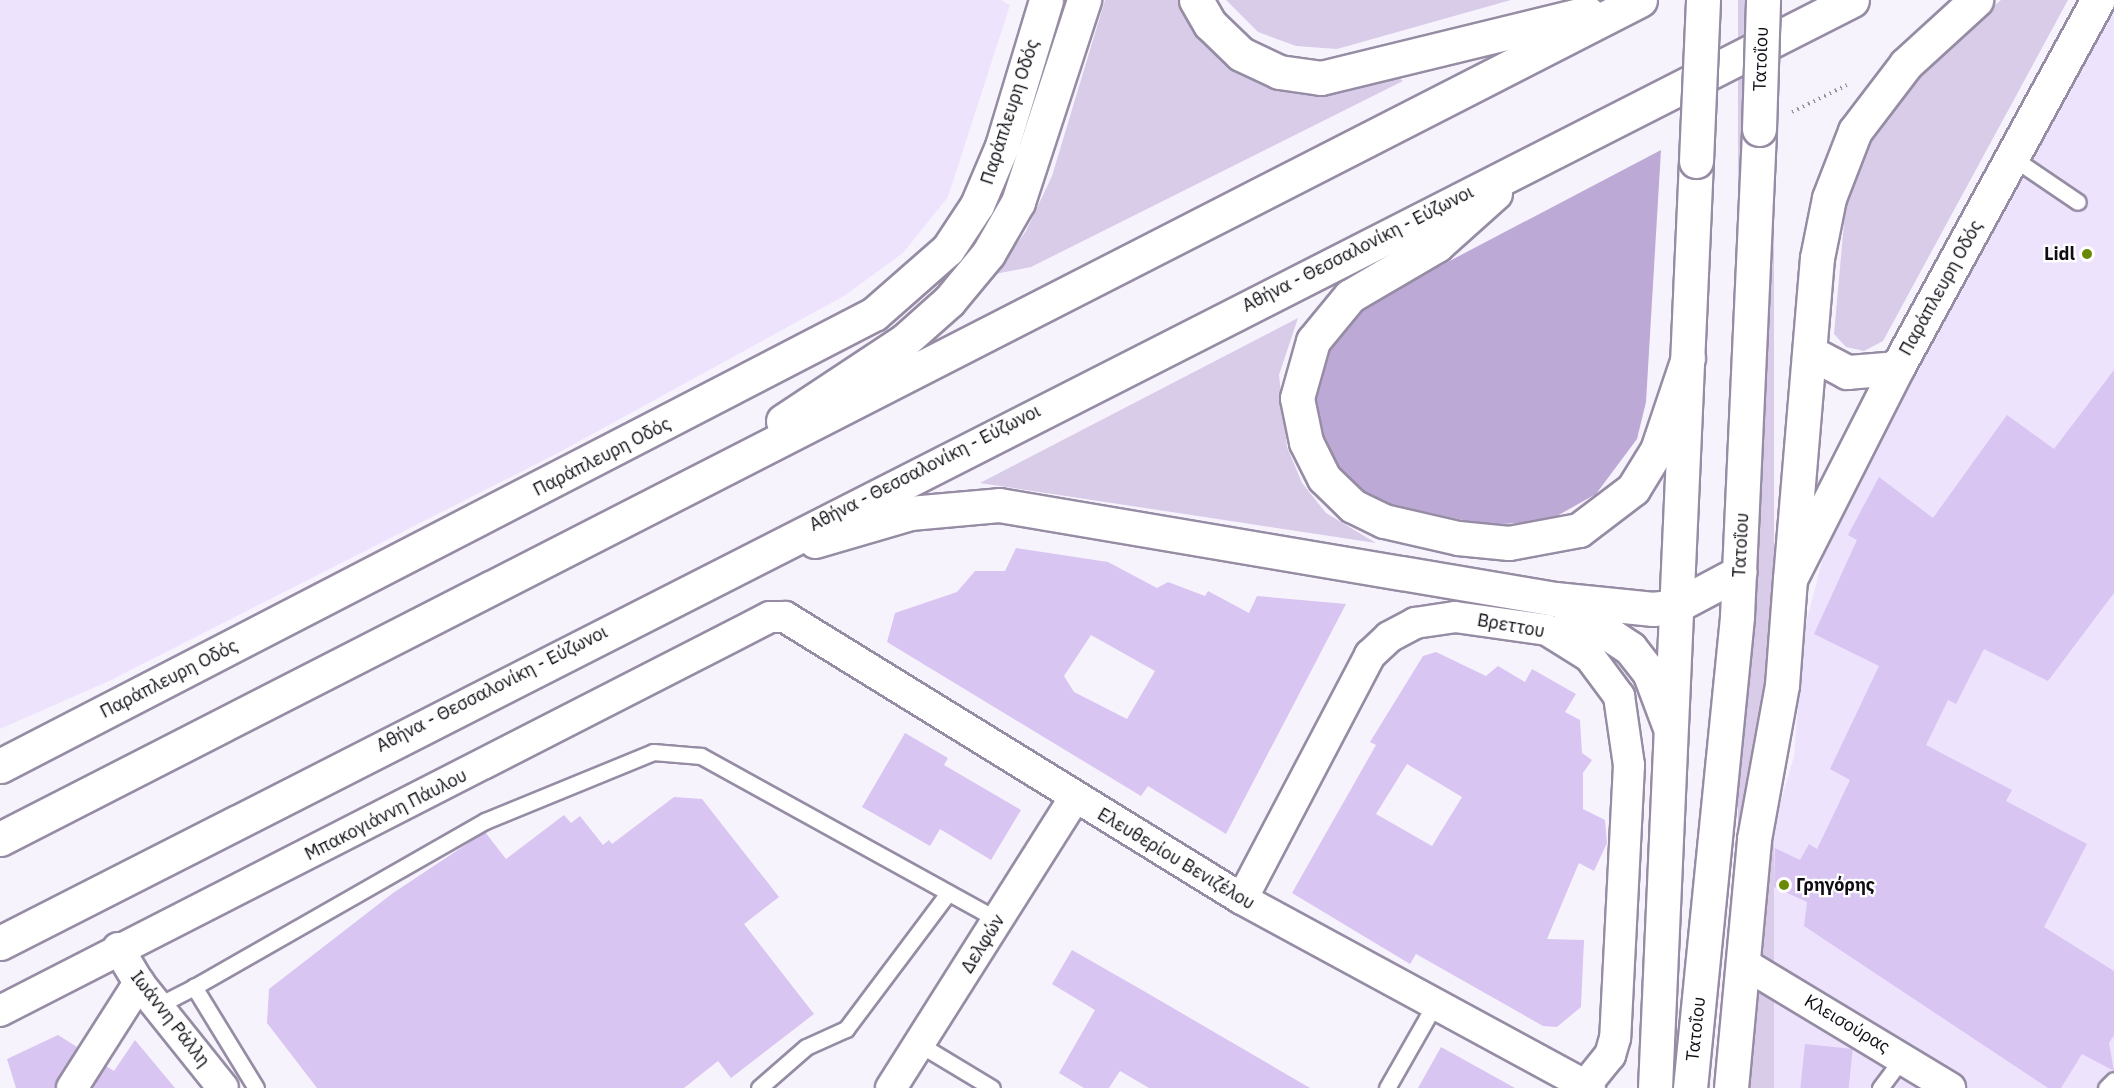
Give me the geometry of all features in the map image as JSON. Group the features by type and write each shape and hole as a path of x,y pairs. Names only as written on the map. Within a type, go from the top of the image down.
{"main road":[{"name":"Παράπλευρη Οδός","path":"0,766 874,314 948,249 977,205 1002,146 1046,0"},
{"path":"665,501 904,340 949,301 988,254 1018,202 1084,0"},
{"path":"1196,0 1241,54 1279,72 1321,78 1639,0"},
{"path":"0,839 665,501 1639,0"},
{"name":"Τατοΐου","path":"1655,1088 1669,725 1703,0"},
{"name":"Τατοΐου","path":"1690,1088 1740,572 1763,0"},
{"name":"Αθήνα - Θεσσαλονίκη - Εύζωνοι","path":"0,943 730,567 1852,0"},
{"path":"1731,1088 1754,839 1782,685 1817,258 1828,198 1855,132 1906,64 1976,0"},
{"name":"Παράπλευρη Οδός","path":"1790,579 1897,368 2098,0"},
{"path":"1530,162 1437,245 1350,296 1313,340 1296,398 1306,442 1324,478 1353,506 1424,533 1509,543 1579,530 1633,489 1657,450 1688,358"},
{"path":"1811,353 1847,372 1897,368"},
{"path":"730,567 910,513 999,505 1555,599 1653,609 1676,606 1740,572"},
{"path":"1555,599 1630,648 1649,672 1669,725"}],"street":[{"name":"Ελευθερίου Βενιζέλου","path":"771,617 800,627 1074,798 1242,899 1588,1087"},
{"name":"Μπακογιάννη Πάυλου","path":"0,1011 118,948 771,617"},
{"name":"Βρεττου","path":"1242,899 1370,655 1389,637 1415,623 1455,617 1547,630 1590,657 1619,696 1629,765 1615,1038 1610,1055 1588,1087"},
{"name":"Δελφών","path":"891,1088 1074,798"},
{"name":"Ιωάννη Ράλλη","path":"118,948 148,995 224,1088"},
{"name":"Κλεισούρας","path":"1743,963 1903,1057 1950,1088"},
{"path":"72,1088 148,995"}],"lane":[{"path":"2013,158 2078,202"},
{"path":"148,995 194,987 485,821 653,752 702,756 998,920"},
{"path":"759,1088 806,1047 846,1029 948,893"},
{"path":"194,987 256,1088"},
{"path":"1387,1088 1435,1004"},
{"path":"919,1044 992,1088"},
{"path":"1880,1088 1903,1057"},
{"path":"2106,1088 2114,1080"}],"path":[{"path":"1789,114 1854,81"}],"shaded area":[{"path":"0,0 1001,0 1010,5 948,197 903,253 844,296 556,454 109,681 0,729"},
{"path":"1105,0 1180,0 1192,24 1220,58 1267,86 1311,93 1343,91 1394,75 1403,81 1031,267 995,274 1026,231 1052,176"},
{"path":"1226,0 1511,0 1337,49 1296,46 1258,32"},
{"path":"1738,0 1774,0 1774,1088 1738,1088"},
{"path":"2001,0 2068,0 1883,341 1864,351 1846,347 1834,334 1845,212 1860,159 1881,116 1914,74"},
{"path":"2114,11 2114,1088 1747,1088 1763,862 1794,756 1804,631 1831,526"},
{"path":"1661,150 1646,402 1637,439 1596,494 1548,521 1486,525 1388,504 1355,488 1331,466 1317,434 1317,369 1325,345 1360,308"},
{"path":"1298,318 1279,375 1287,447 1302,483 1326,513 1376,543 980,483"}],"building":[{"path":"2114,370 2114,593 2048,681 1984,649 1956,704 1948,700 1926,745 2012,790 2006,801 2087,844 2044,927 2114,971 2114,1035 2109,1043 2114,1071 2082,1054 2061,1088 2048,1088 1804,926 1807,902 1774,887 1775,848 1800,860 1809,844 1817,849 1850,780 1830,769 1879,666 1814,634 1857,540 1848,535 1879,477 1933,518 2007,415 2054,449"},
{"path":"1016,548 1108,562 1157,588 1168,582 1205,596 1208,591 1249,613 1257,596 1346,604 1226,834 1148,786 1141,796 887,642 895,613 957,592 975,571 1005,571","holes":["1091,635 1155,671 1127,719 1074,692 1064,676"]},
{"path":"1436,652 1486,676 1498,666 1525,682 1532,669 1576,694 1565,712 1580,720 1582,753 1592,760 1583,773 1583,809 1605,820 1607,843 1594,871 1579,863 1547,939 1584,940 1581,1007 1557,1027 1543,1026 1416,954 1410,964 1292,893 1376,745 1370,742 1423,656","holes":["1407,764 1462,797 1432,846 1376,814"]},
{"path":"905,733 948,758 944,765 1021,810 991,860 940,829 930,846 862,807"},
{"path":"674,797 702,799 779,897 744,924 814,1014 731,1078 718,1061 684,1088 317,1088 267,1023 269,989 393,893 485,832 506,859 564,815 571,823 580,816 603,845 609,840 612,844"},
{"path":"1072,950 1310,1088 1149,1088 1120,1071 1109,1088 1084,1088 1059,1073 1095,1010 1052,984"},
{"path":"58,1035 77,1047 55,1088 16,1088 7,1059"},
{"path":"135,1040 175,1088 92,1088 106,1066 114,1071"},
{"path":"1805,1044 1853,1049 1849,1088 1800,1088"},
{"path":"1441,1047 1515,1088 1418,1088"}],"place":[{"name":"Lidl","path":"2087,254"},
{"name":"Γρηγόρης","path":"1784,885"}]}
